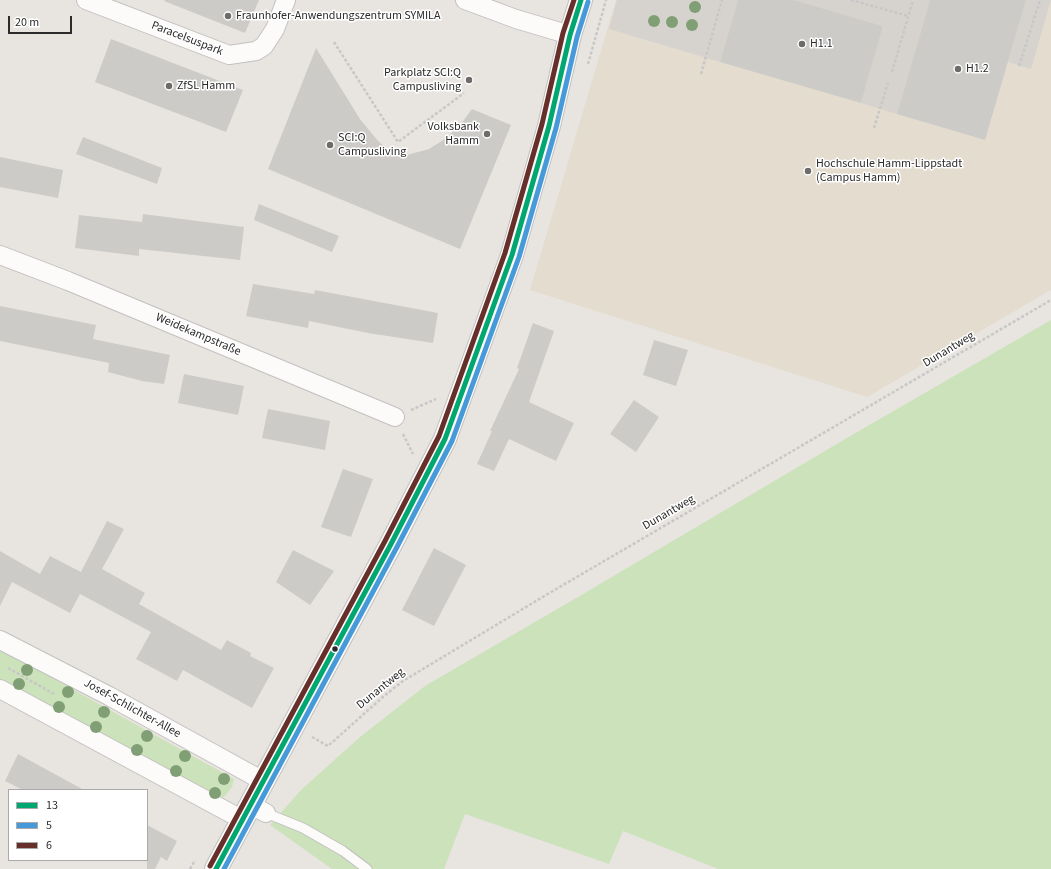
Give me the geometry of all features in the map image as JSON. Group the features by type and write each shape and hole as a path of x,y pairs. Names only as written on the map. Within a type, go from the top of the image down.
{"street":[{"name":"Paracelsuspark","path":"86,0 229,55 256,51 264,46 275,29 286,0"},
{"path":"465,0 516,20 570,34"},
{"path":"216,869 253,813 263,781 391,544 445,439 512,255 549,126 570,34 581,0"},
{"name":"Weidekampstraße","path":"0,255 68,281 395,417"},
{"name":"Josef-Schlichter-Allee","path":"0,640 109,696 263,781"},
{"path":"0,689 253,813"}],"lane":[{"path":"253,813 303,828 343,851 367,869"}],"path":[{"path":"701,74 722,0"},
{"path":"851,0 908,16"},
{"path":"892,72 913,0"},
{"path":"1019,66 1040,0"},
{"path":"334,42 398,142 464,93"},
{"path":"874,128 888,83"},
{"name":"Dunantweg","path":"307,734 328,746 403,681 540,599 1051,300"},
{"path":"434,406 436,398"},
{"path":"414,456 417,449"}],"shaded area":[{"name":"Hochschule Hamm-Lippstadt (Campus Hamm)","path":"616,0 1051,0 1051,290 867,397 530,290"},
{"path":"617,0 738,0 720,62 609,29"},
{"path":"794,0 930,0 897,114 861,103 883,26"},
{"path":"1026,0 1051,0 1031,69 1008,62"}],"green space":[{"path":"1051,320 1051,869 718,869 623,831 609,864 465,814 444,869 332,869 270,825 301,790 360,737 425,686"},
{"path":"0,649 234,779 232,787 225,796 220,799 0,679"}],"building":[{"name":"Fraunhofer-Anwendungszentrum SYMILA","path":"259,0 245,33 164,1"},
{"name":"H1.1","path":"738,0 794,0 883,26 861,103 720,62"},
{"name":"H1.2","path":"930,0 1026,0 985,140 897,114"},
{"name":"ZfSL Hamm","path":"111,39 243,90 226,132 95,82"},
{"name":"SCI:Q Campusliving","path":"316,48 360,119 378,141 391,152 407,155 429,149 445,139 461,124 472,109 511,125 460,249 268,169"},
{"path":"83,137 162,168 157,184 76,154"},
{"path":"0,157 63,170 58,198 0,187"},
{"path":"259,204 339,236 332,252 254,220"},
{"path":"143,214 244,227 240,260 139,249 139,256 75,248 79,215 142,222"},
{"path":"253,284 314,294 315,290 438,313 433,343 368,333 309,321 308,328 246,316"},
{"path":"0,306 96,325 93,339 170,355 164,384 142,381 108,372 109,363 0,341"},
{"path":"533,323 554,331 529,402 574,423 556,461 509,439 494,471 477,464 492,431 490,431 519,369 517,368"},
{"path":"654,340 688,350 676,386 643,375"},
{"path":"184,374 244,386 238,415 178,403"},
{"path":"634,400 659,417 636,452 610,434"},
{"path":"268,409 330,421 325,450 262,438"},
{"path":"343,469 373,479 351,537 321,527"},
{"path":"107,521 124,529 102,569 145,593 139,604 221,650 227,640 251,653 250,656 274,668 252,708 183,670 177,681 136,659 151,632 80,594 70,613 12,582 0,606 0,551 40,574 50,556 81,572"},
{"path":"434,548 466,565 434,626 402,610"},
{"path":"293,550 334,571 310,605 276,582"},
{"path":"18,754 82,789 21,789 5,781"},
{"path":"148,826 177,841 167,861 161,857 155,869 147,869"}],"transit line":[{"name":"6","path":"210,866 385,541 439,436 505,253 542,124 563,33 574,0"},
{"name":"13","path":"216,869 391,544 445,439 512,255 549,126 570,35 581,0"},
{"name":"5","path":"224,869 397,547 452,441 519,257 556,128 577,37 588,2"}],"place":[{"name":"Fraunhofer-Anwendungszentrum SYMILA","path":"228,16"},
{"name":"H1.1","path":"802,44"},
{"name":"H1.2","path":"958,69"},
{"name":"Parkplatz SCI:Q Campusliving","path":"469,80"},
{"name":"ZfSL Hamm","path":"169,86"},
{"name":"Volksbank Hamm","path":"487,134"},
{"name":"SCI:Q Campusliving","path":"330,145"},
{"name":"Hochschule Hamm-Lippstadt (Campus Hamm)","path":"808,171"}]}
